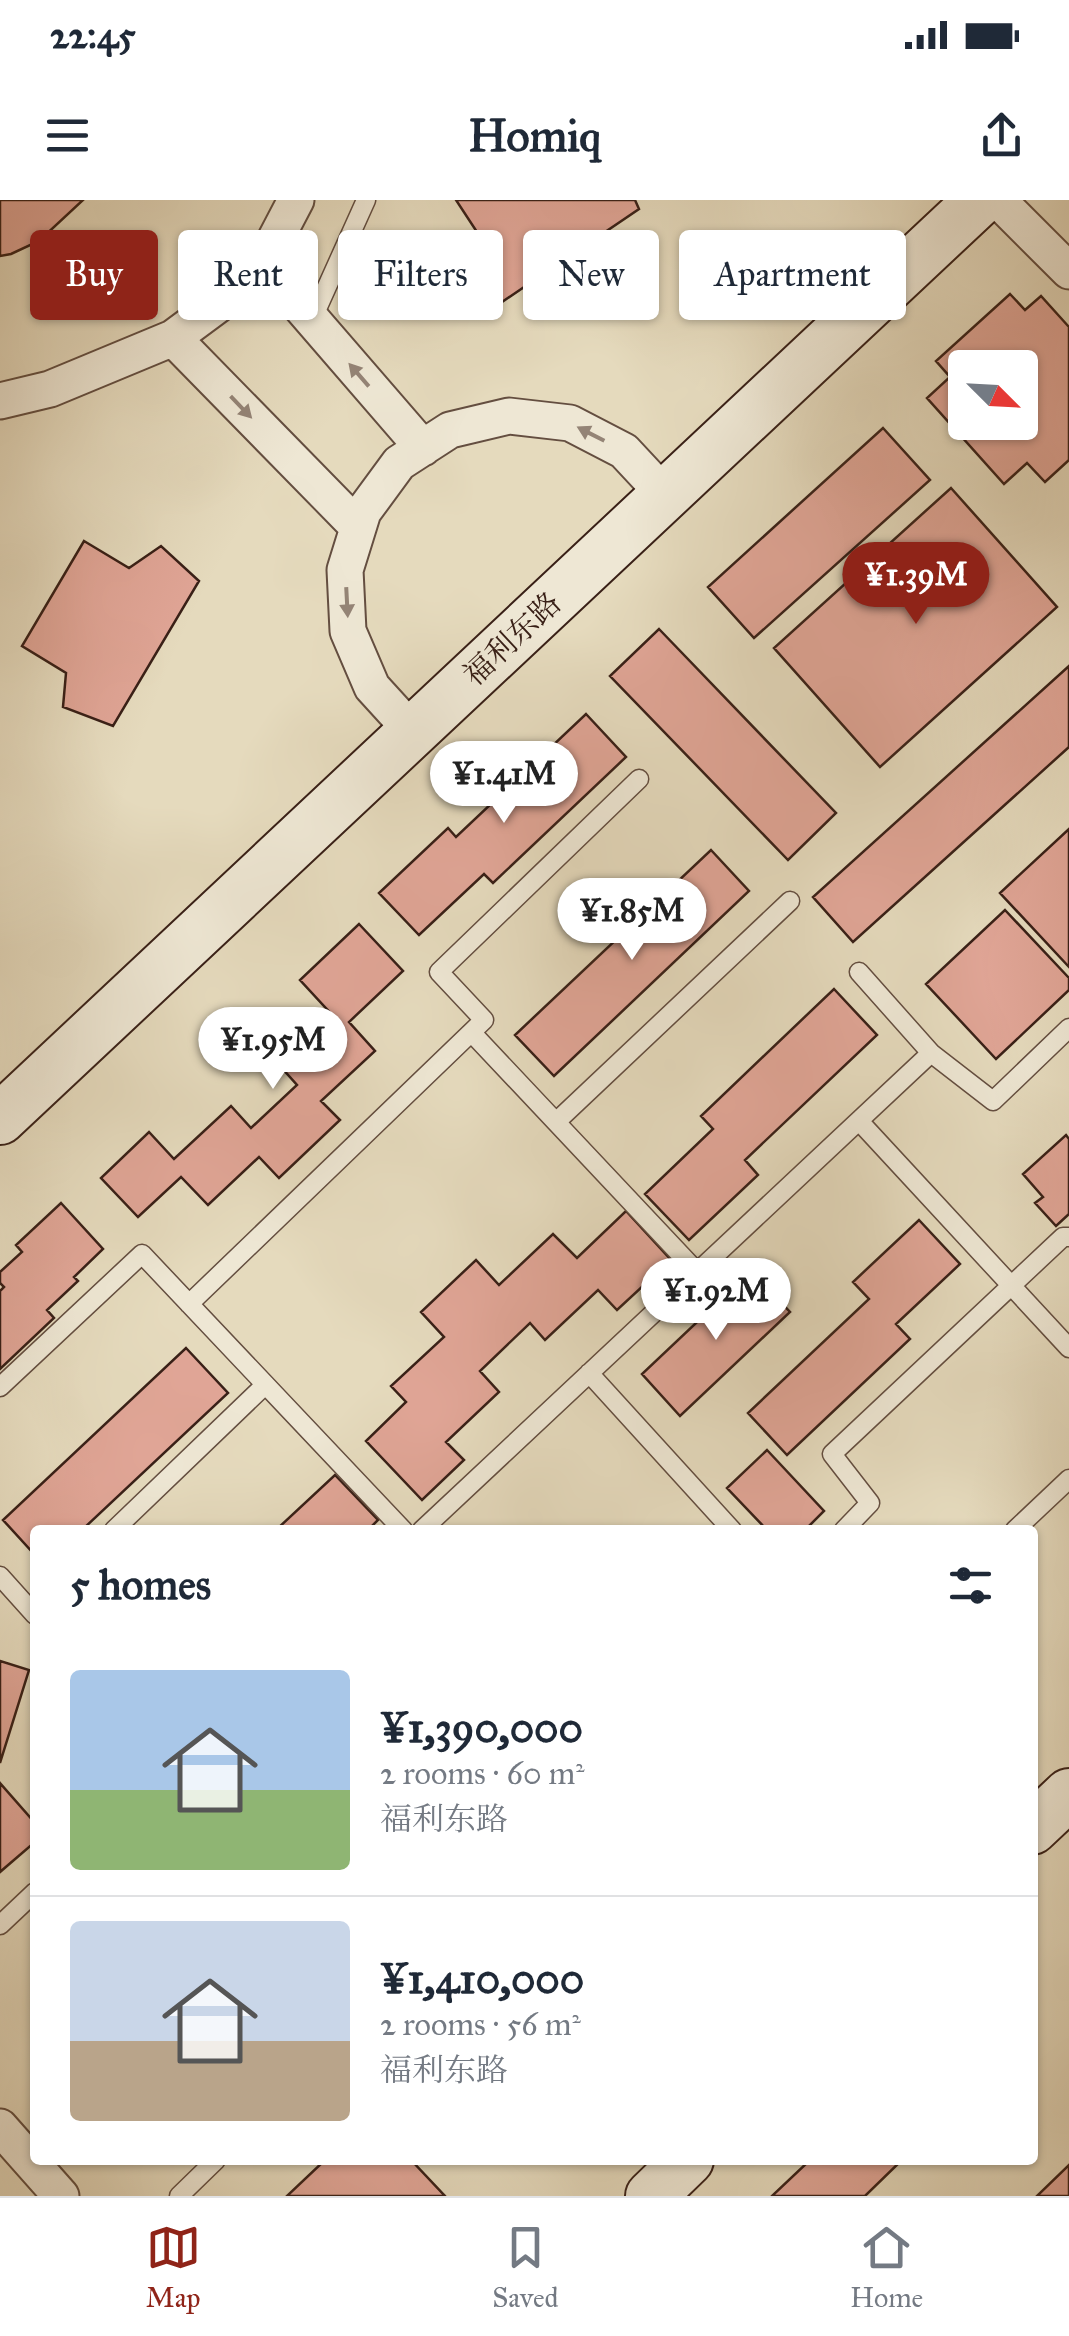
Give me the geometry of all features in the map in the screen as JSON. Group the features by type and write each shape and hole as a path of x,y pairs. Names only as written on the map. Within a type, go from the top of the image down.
{"main road":[{"name":"福利东路","path":"0,1119 980,200"},
{"path":"1038,1823 1069,1794"},
{"path":"651,2196 683,2165"}],"street":[{"path":"280,230 296,200"},
{"path":"998,200 1069,271"},
{"path":"0,402 50,389 174,338 197,320"},
{"path":"312,320 423,448"},
{"path":"174,338 358,527"},
{"path":"413,732 372,687 348,631 345,570 363,512 400,463 450,430 509,416 570,423 624,451 665,495"},
{"path":"0,2126 30,2160"},
{"path":"34,2165 61,2196"}],"lane":[{"path":"318,307 366,200"},
{"path":"189,1304 484,1020 438,972 640,779"},
{"path":"556,1122 790,901"},
{"path":"859,972 932,1053 993,1101 1069,1028"},
{"path":"472,1033 697,1272"},
{"path":"427,1525 932,1053"},
{"path":"860,1121 1069,1348"},
{"path":"849,1525 870,1503 832,1454 1010,1284 1069,1237"},
{"path":"0,1387 142,1254 398,1525"},
{"path":"590,1374 727,1525"},
{"path":"119,1525 265,1384"},
{"path":"1020,1525 1069,1479"},
{"path":"1,1579 30,1607"},
{"path":"0,1925 30,1897"},
{"path":"179,2196 211,2165"}],"building":[{"path":"0,200 83,200 51,230 30,230 30,245 0,256"},
{"path":"456,200 635,200 639,209 608,230 523,230 523,288 503,301 503,230 476,230"},
{"path":"1010,294 1025,310 1041,296 1069,327 1069,460 1045,482 1027,463 1004,484 965,440 1038,440 1038,350 948,350"},
{"path":"948,350 948,375 936,361"},
{"path":"948,379 948,421 927,398"},
{"path":"883,428 930,480 754,638 708,587"},
{"path":"951,488 1057,607 880,767 774,648"},
{"path":"84,541 129,568 161,546 199,581 113,726 63,707 66,673 22,646"},
{"path":"659,629 836,813 788,860 610,676"},
{"path":"1069,666 1069,747 853,942 813,897"},
{"path":"586,714 626,757 493,883 484,874 419,935 379,893 448,828 456,837"},
{"path":"1069,829 1069,967 1000,893"},
{"path":"711,850 749,891 554,1076 515,1035"},
{"path":"1005,910 1069,978 1069,990 996,1059 926,984"},
{"path":"359,924 403,971 349,1022 375,1051 321,1101 340,1120 279,1178 259,1157 208,1205 181,1177 138,1217 101,1178 149,1132 174,1159 231,1106 251,1128 297,1085 281,1067 334,1017 300,980"},
{"path":"834,989 877,1035 745,1160 758,1175 689,1240 645,1194 713,1129 701,1116"},
{"path":"1066,1135 1069,1214 1056,1226 1035,1203 1043,1197 1023,1174"},
{"path":"61,1203 103,1249 74,1277 78,1281 47,1310 54,1318 0,1369 0,1291 4,1287 0,1272 22,1252 16,1245"},
{"path":"626,1211 671,1260 617,1310 598,1290 545,1340 530,1323 480,1371 499,1392 446,1442 464,1460 422,1500 366,1441 406,1402 391,1386 444,1337 421,1312 476,1260 499,1285 553,1234 577,1258"},
{"path":"919,1220 960,1264 896,1324 910,1339 787,1455 748,1413 869,1299 853,1282"},
{"path":"751,1271 790,1312 680,1416 642,1374"},
{"path":"186,1348 228,1393 87,1525 30,1525 30,1550 3,1520"},
{"path":"767,1450 824,1511 810,1525 762,1525 727,1488"},
{"path":"335,1475 378,1520 373,1525 281,1525"},
{"path":"0,1661 29,1670 0,1763"},
{"path":"0,1783 30,1817 30,1846 0,1872"},
{"path":"320,2165 416,2165 445,2196 287,2196"},
{"path":"805,2165 897,2165 865,2196 772,2196"},
{"path":"1069,2165 1069,2196 1037,2196"}]}
